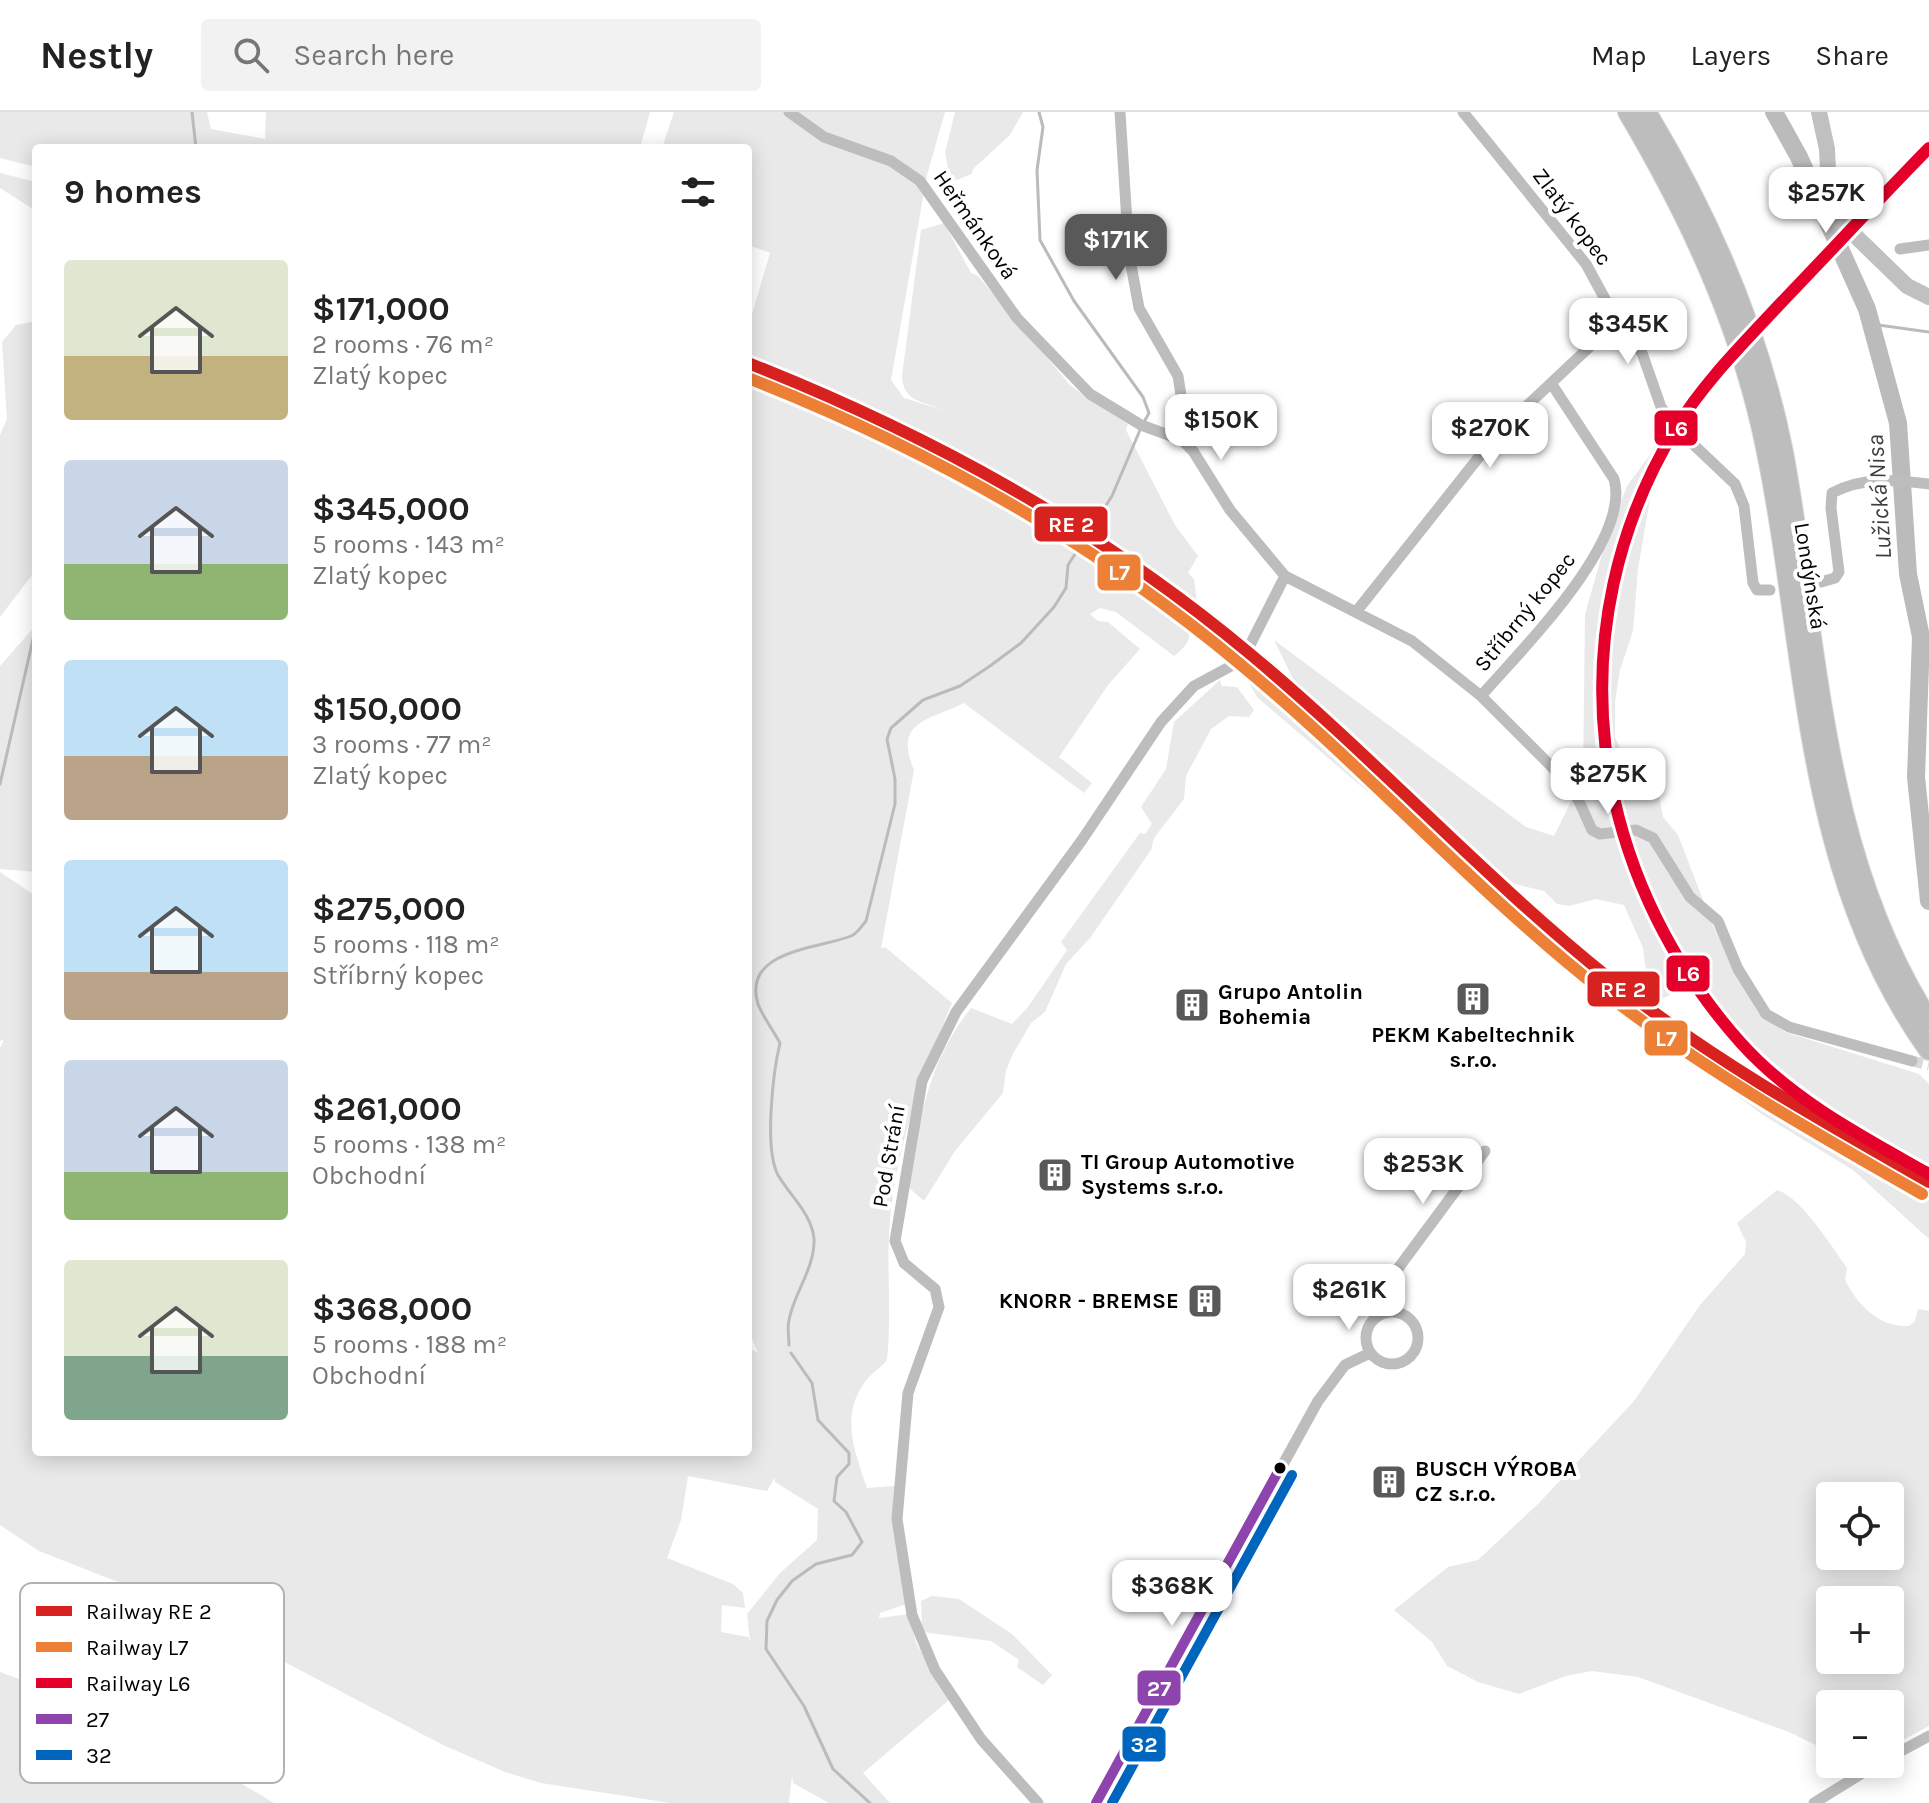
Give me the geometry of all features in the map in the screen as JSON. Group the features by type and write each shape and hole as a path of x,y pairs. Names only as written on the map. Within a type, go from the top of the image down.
{"highway":[{"name":"Londýnská","path":"1628,112 1670,185 1707,260 1744,362 1773,490 1807,723 1830,832 1870,948 1920,1056"},
{"name":"Londýnská","path":"1646,112 1715,239 1760,362 1782,450 1840,804 1877,923 1929,1021"}],"street":[{"name":"Heřmánková","path":"789,112 824,137 910,171 924,185 1017,318 1090,394 1141,425 1182,440"},
{"path":"1120,112 1129,254 1139,308 1178,376 1184,415 1182,440"},
{"name":"Zlatý kopec","path":"1463,112 1586,264 1617,321 1642,353 1661,407 1676,428 1735,484 1744,506 1753,583 1757,590 1770,590"},
{"path":"1819,112 1827,149 1829,193 1839,220 1907,286 1929,297"},
{"path":"1900,249 1929,245"},
{"path":"1356,612 1498,433 1617,321"},
{"name":"Stříbrný kopec","path":"1481,696 1588,572 1618,493 1614,479 1551,383"},
{"name":"Stříbrný kopec","path":"1182,440 1193,451 1230,510 1285,576 1412,641 1481,696 1573,788 1592,830 1600,834 1636,830 1653,838 1690,897 1718,921 1738,969 1766,1014 1789,1027 1920,1056"},
{"name":"Londýnská","path":"1821,582 1835,578 1839,572 1832,493 1843,487 1892,478 1929,484"},
{"name":"Pod Strání","path":"1038,1803 981,1739 935,1670 912,1615 897,1519 908,1393 939,1307 935,1289 904,1263 895,1241 922,1081 956,1012 1082,840 1161,722 1194,686 1233,665 1247,651 1285,576"},
{"path":"1389,1312 1388,1282 1485,1151"},
{"path":"1389,1312 1408,1317 1414,1324 1418,1332 1415,1351 1401,1363 1390,1364 1370,1353 1366,1334 1369,1325 1389,1312"},
{"path":"1096,1803 1318,1401 1345,1365 1370,1353"},
{"path":"1904,1749 1929,1736"},
{"path":"1814,1803 1854,1778"}],"shaded area":[{"path":"0,112 207,112 211,129 265,139 266,112 650,112 641,144 32,144 32,166 0,158"},
{"path":"674,112 945,112 927,175 891,380 904,398 943,410 910,396 903,385 902,376 921,230 944,223 971,273 978,276 1071,386 1128,424 1126,430 1175,525 1198,556 1188,573 1194,579 1197,602 1091,528 981,462 867,404 752,357 752,315 770,253 752,246 752,144 663,144"},
{"path":"955,112 1023,112 1010,135 973,169 972,174 951,182 945,153"},
{"path":"0,173 32,181 32,208 0,188"},
{"path":"32,322 32,575 0,617 0,435 7,419 2,342 16,325"},
{"path":"752,372 865,419 1031,508 1188,614 1190,628 1187,643 1174,656 1116,612 1100,608 1090,614 1098,621 1108,622 1140,649 1108,685 1059,757 1092,783 1084,793 964,703 918,725 908,741 914,770 881,948 885,947 952,1003 913,1109 893,1192 887,1360 864,1383 857,1396 851,1422 854,1448 867,1488 895,1486 907,1604 880,1613 879,1618 909,1614 916,1643 949,1700 863,1773 890,1803 829,1803 793,1783 792,1775 789,1803 670,1803 541,1783 505,1772 443,1745 284,1662 284,1583 121,1583 39,1551 0,1525 0,1048 4,1040 0,1041 0,872 32,893 32,1456 752,1456 752,1349 758,1353 752,1339","holes":["688,1476 767,1491 775,1477 775,1482 818,1509 817,1540 780,1573 747,1614 750,1641 748,1637 721,1632 722,1605 745,1608 743,1593 733,1584 667,1558 681,1520"]},
{"path":"1658,444 1627,513 1606,582 1595,651 1593,718 1602,786 1620,853 1647,920 1684,986 1661,1000 1647,978 1643,948 1624,905 1596,899 1569,906 1557,904 1544,891 1514,884 1295,683 1274,640 1526,827 1554,836 1583,777 1585,614 1607,537 1627,486"},
{"path":"1651,493 1638,569 1633,631 1620,670 1615,702 1615,737 1624,757 1657,785 1663,817 1678,835 1713,926 1759,1014 1785,1032 1919,1074 1929,1084 1929,1166 1813,1094 1750,1042 1700,985 1661,922 1633,855 1616,783 1609,710 1613,636 1627,563"},
{"path":"32,630 32,872 0,869 0,666"},
{"path":"1253,666 1501,895 1603,983 1688,1047 1755,1092 1929,1191 1929,1239 1853,1170 1763,1115 1643,1027 1258,698 1247,680"},
{"path":"1220,680 1222,686 1237,687 1254,710 1249,717 1229,716 1211,729 1186,776 1184,799 1154,838 1151,850 1090,938 1066,964 1045,1012 1031,1023 1013,1054 1006,1070 1003,1093 955,1151 924,1201 908,1187 928,1093 944,1050 971,1008 1012,1024 1028,1007 1067,950 1061,942 1140,833 1145,834 1152,824 1141,807 1166,769 1174,722"},
{"path":"1777,1190 1796,1202 1815,1224 1847,1268 1845,1280 1850,1289 1870,1313 1888,1323 1909,1326 1915,1321 1918,1309 1929,1311 1929,1726 1904,1739 1904,1690 1816,1690 1816,1745 1789,1732 1638,1677 1592,1671 1566,1676 1519,1694 1478,1682 1447,1666 1432,1642 1394,1610 1448,1567 1478,1560 1539,1503 1634,1401 1700,1305 1745,1254 1746,1242 1737,1223"},
{"path":"932,1596 959,1599 1012,1634 1052,1675 1043,1685 1017,1667 1019,1660 991,1641 922,1632 921,1601"},
{"path":"0,1672 20,1679 20,1783 241,1783 274,1803 0,1803"}],"waterway":[{"path":"192,112 196,144"},
{"path":"1039,112 1043,127 1037,170 1040,240 1074,301 1143,397 1149,413 1144,422"},
{"name":"Lužická Nisa","path":"1774,112 1799,157 1867,309 1898,423 1908,574 1921,637 1916,777 1929,901"},
{"path":"1871,324 1929,332"},
{"path":"789,1345 789,1320 808,1270 814,1239 809,1221 778,1175 774,1163 771,1110 780,1043 758,1004 756,986 762,972 773,961 853,935 866,921 895,804 895,779 887,739 891,728 923,700 960,686 1021,643 1054,607 1066,588 1068,565 1112,496 1140,430"},
{"path":"0,784 32,644"},
{"path":"791,1353 812,1383 818,1420 849,1453 849,1464 837,1477 834,1501 846,1512 862,1542 852,1555 816,1564 792,1581 777,1600 767,1621 766,1649 804,1706 833,1769 870,1803"}],"tunnel":[{"path":"1912,1061 1929,1065"}],"transit line":[{"path":"752,365 816,391 947,453 1072,525 1133,565 1249,653 1518,900 1610,979 1726,1062 1929,1182"},
{"name":"27","path":"1096,1803 1280,1468"},
{"name":"32","path":"1112,1803 1292,1475"}],"rail line":[{"name":"L6","path":"1929,148 1738,349 1711,379 1676,428 1638,505 1613,584 1603,665 1605,746 1621,825 1649,902 1689,975 1741,1043 1783,1082 1829,1116 1929,1174"},
{"name":"L7","path":"752,380 814,405 943,467 1066,537 1126,577 1184,619 1287,704 1511,914 1605,993 1720,1074 1922,1194"}],"place":[{"name":"PEKM Kabeltechnik s.r.o.","path":"1473,999"},
{"name":"Grupo Antolin Bohemia","path":"1192,1005"},
{"name":"TI Group Automotive Systems s.r.o.","path":"1055,1175"},
{"name":"KNORR - BREMSE","path":"1205,1301"},
{"name":"BUSCH VÝROBA CZ s.r.o.","path":"1389,1482"}]}
